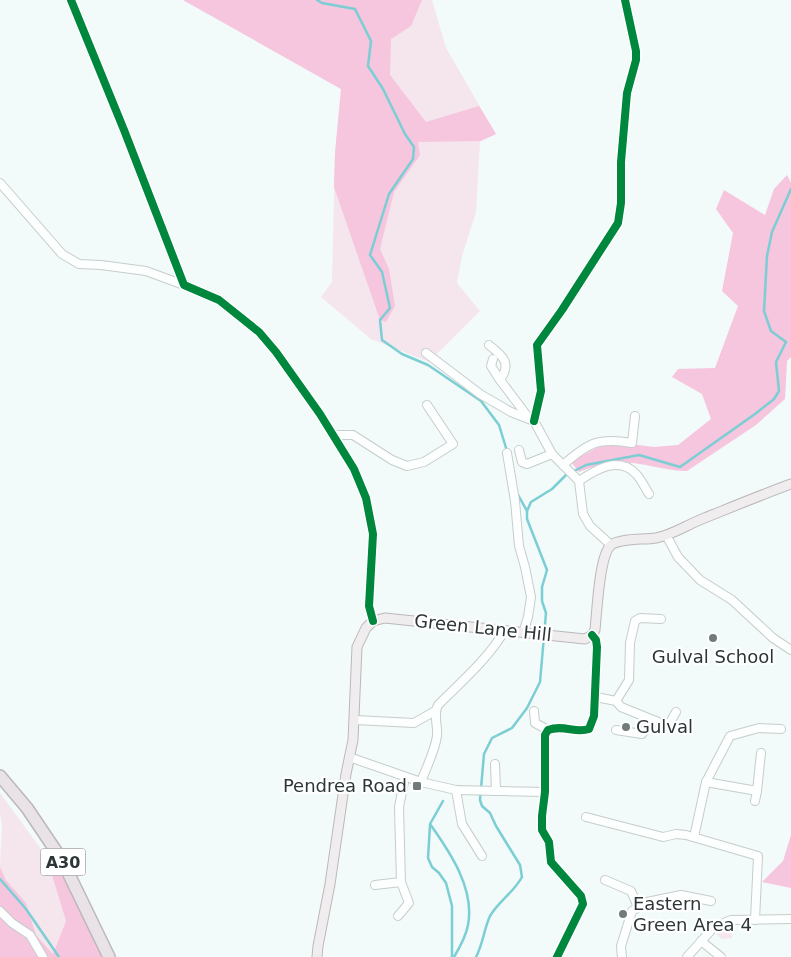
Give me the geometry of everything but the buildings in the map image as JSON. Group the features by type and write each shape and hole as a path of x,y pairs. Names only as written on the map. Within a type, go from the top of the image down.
{"highway":[{"name":"A30","path":"0,776 27,808 62,860 109,957"}],"main road":[{"path":"592,635 595,630 602,566 605,553 611,545 619,541 657,538 666,535 791,484"},
{"name":"Green Lane Hill","path":"373,621 385,618 536,635 586,638 592,635"},
{"path":"317,957 355,720 357,647 362,634 373,621"}],"street":[{"path":"71,0 184,285"},
{"path":"531,420 541,391 536,345 562,310 618,224 621,203 621,162 627,93 636,60 636,51 625,0"},
{"path":"0,183 62,254 79,264 146,271 184,285 219,300 259,332 298,382 334,435 354,469 366,498 373,534 369,606 373,621"},
{"path":"489,344 504,357 506,362 505,371 500,380"},
{"path":"426,353 480,394 511,412 531,420"},
{"path":"493,359 491,366 500,380 531,420 552,454 578,480 583,514 590,526 611,545"},
{"path":"334,435 353,435 392,460 407,466 424,462 452,444 426,405"},
{"path":"565,467 582,448 599,441 616,440 632,443 635,416"},
{"path":"519,450 522,462 528,464 552,454"},
{"path":"507,453 515,501 518,546 526,567 531,597 523,633"},
{"path":"578,480 607,466 625,466 635,473 649,494"},
{"path":"666,535 678,557 700,580 732,600 773,638 791,650"},
{"path":"616,701 629,680 630,644 635,621 640,618 660,619"},
{"path":"355,720 414,723 435,711 438,705 498,641 504,630"},
{"path":"557,957 583,904 581,896 551,862 549,842 542,830 545,792 545,736 548,730 556,727 583,731 589,729 594,716 596,697 597,646 596,640 592,635"},
{"path":"596,697 616,701 621,706 668,726 676,712"},
{"path":"422,782 436,738 435,711"},
{"path":"534,711 535,723 548,730"},
{"path":"616,730 642,734 652,720"},
{"path":"694,837 706,782 730,736 759,728 782,729"},
{"path":"754,801 757,791 761,753"},
{"path":"350,757 422,782 456,790 545,792"},
{"path":"495,764 496,791"},
{"path":"398,916 408,903 402,882 399,807 406,777"},
{"path":"706,782 757,791"},
{"path":"456,790 462,824 482,856"},
{"path":"586,817 663,837 676,834 694,837 758,856 755,920"},
{"path":"606,880 631,891 638,907"},
{"path":"375,885 402,882"},
{"path":"622,957 622,946 632,910 647,902 681,895 711,901"},
{"path":"0,911 12,923 30,935 43,957"},
{"path":"687,957 714,927 731,920 791,919"},
{"path":"702,941 725,955"}],"shaded area":[{"path":"183,0 432,0 446,48 496,134 480,142 476,212 462,256 457,283 480,311 429,362 371,339 321,297 332,282 335,153 341,89"},
{"path":"183,0 422,0 411,26 391,39 390,75 426,122 479,106 496,134 480,141 418,142 420,155 394,192 380,249 389,269 395,306 386,322 380,320 334,187 341,89"},
{"path":"787,175 791,183 791,357 787,361 785,399 756,425 687,471 633,463 612,463 579,472 571,462 594,449 615,442 654,447 678,445 711,419 702,394 672,377 678,369 715,368 738,306 722,291 733,233 716,209 724,190 765,215 774,189"},
{"path":"0,793 46,856 66,921 53,954 36,935 26,903 6,880 0,867 2,824"},
{"path":"791,835 791,888 762,882 783,861"},
{"path":"46,856 62,874 104,957 0,957 0,867 6,880 26,903 36,935 53,954 66,921"},
{"path":"731,928 732,938 722,939 716,934 721,930"}],"waterway":[{"path":"317,0 322,3 355,9 371,41 368,66 383,89 405,134 414,147 413,159 389,194 370,255 382,272 390,308 380,320 382,340 402,354 428,365 481,401 499,425 507,451"},
{"path":"476,957 490,916 522,877 520,865 490,813 482,806 480,800 484,754 492,738 512,728 527,708 540,682 546,613 542,601 542,587 547,570 527,519 527,511 531,502 552,489 566,475 586,465 639,455 680,467 774,399 779,391 776,362 786,342 771,331 764,311 767,256 772,232 791,189"},
{"path":"517,493 527,511"},
{"path":"443,801 430,824 453,859 459,872 468,898 469,911 466,933 454,957"},
{"path":"430,825 428,858 432,867 446,883 452,906 452,957"},
{"path":"0,879 26,909 59,957"}],"cycle path":[{"path":"71,0 184,285 219,300 259,332 276,352 320,414 354,469 366,498 373,534 369,606 373,621"},
{"path":"534,421 541,391 537,345 618,223 621,203 621,162 627,93 636,60 636,51 625,0"},
{"path":"557,957 583,904 581,896 551,862 549,842 542,830 545,792 545,735 548,730 554,728 589,729 594,716 597,647 596,640 592,635"}],"place":[{"name":"Gulval School","path":"713,638"},
{"name":"Gulval","path":"626,727"},
{"name":"Pendrea Road","path":"417,786"},
{"name":"Eastern Green Area 4","path":"623,914"}]}
